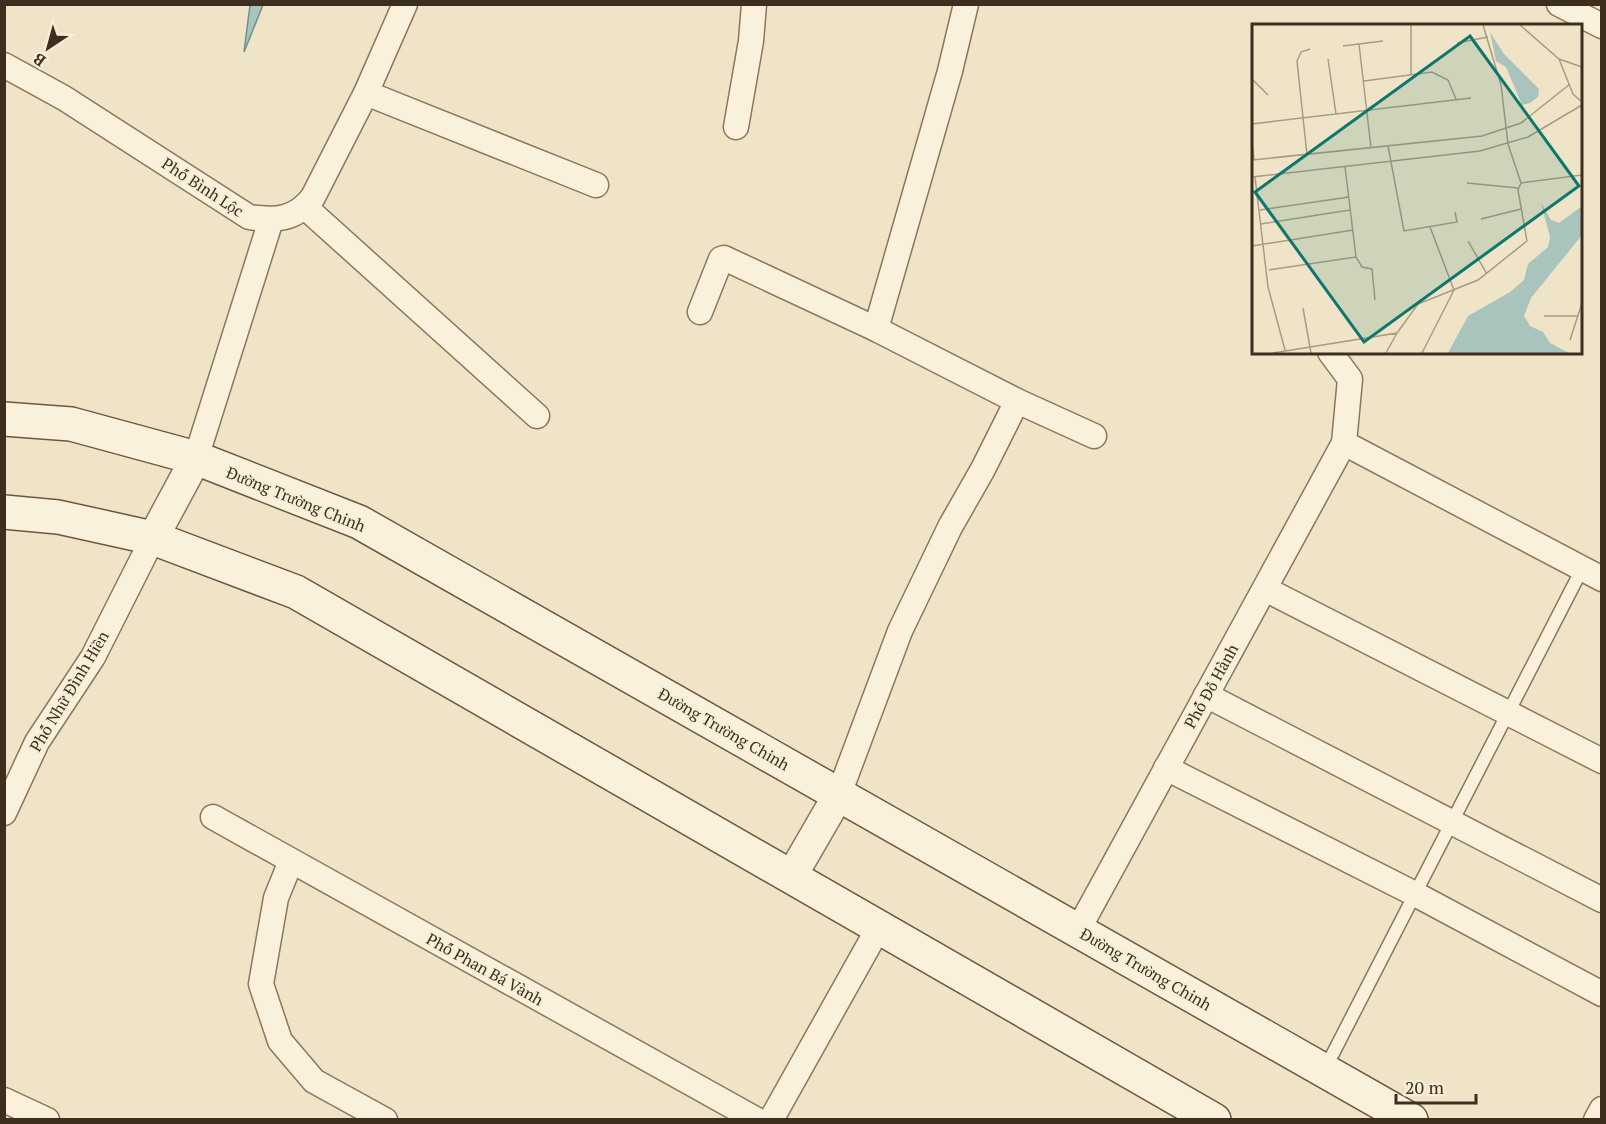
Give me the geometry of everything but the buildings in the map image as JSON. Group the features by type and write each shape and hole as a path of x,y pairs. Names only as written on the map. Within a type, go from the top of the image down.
{"main road":[{"name":"Đường Trường Chinh","path":"4,419 71,424 196,458 359,522 1411,1119"},
{"path":"4,512 58,517 153,538 296,592 1214,1119"}],"street":[{"path":"153,538 196,458 271,220 288,216 305,207 313,197 366,93 405,4"},
{"path":"736,127 751,40 754,4"},
{"path":"876,329 950,71 966,4"},
{"path":"1559,4 1602,26"},
{"name":"Phố Bình Lộc","path":"4,65 64,98 249,217 271,220"},
{"path":"366,93 596,185"},
{"path":"305,207 537,416"},
{"path":"700,312 722,258 876,329 1017,401 1094,436"},
{"path":"1331,354 1350,379 1344,443 1592,574"},
{"path":"791,877 838,794 900,631 950,527 983,469 1017,401"},
{"name":"Phố Đỗ Hành","path":"1078,930 1344,443"},
{"name":"Phố Nhữ Đình Hiền","path":"4,813 36,742 93,657 153,538"},
{"path":"1265,589 1602,761"},
{"path":"1206,695 1602,900"},
{"path":"1166,768 1415,894 1602,994"},
{"name":"Phố Phan Bá Vành","path":"213,817 757,1119"},
{"path":"291,861 276,898 261,984 280,1041 314,1080 385,1119"},
{"path":"771,1119 879,927"},
{"path":"4,1100 47,1119"},
{"path":"1596,1119 1602,1109"}],"lane":[{"path":"1325,1071 1509,713 1592,574"}],"water":[{"path":"250,5 263,5 244,52"}]}
